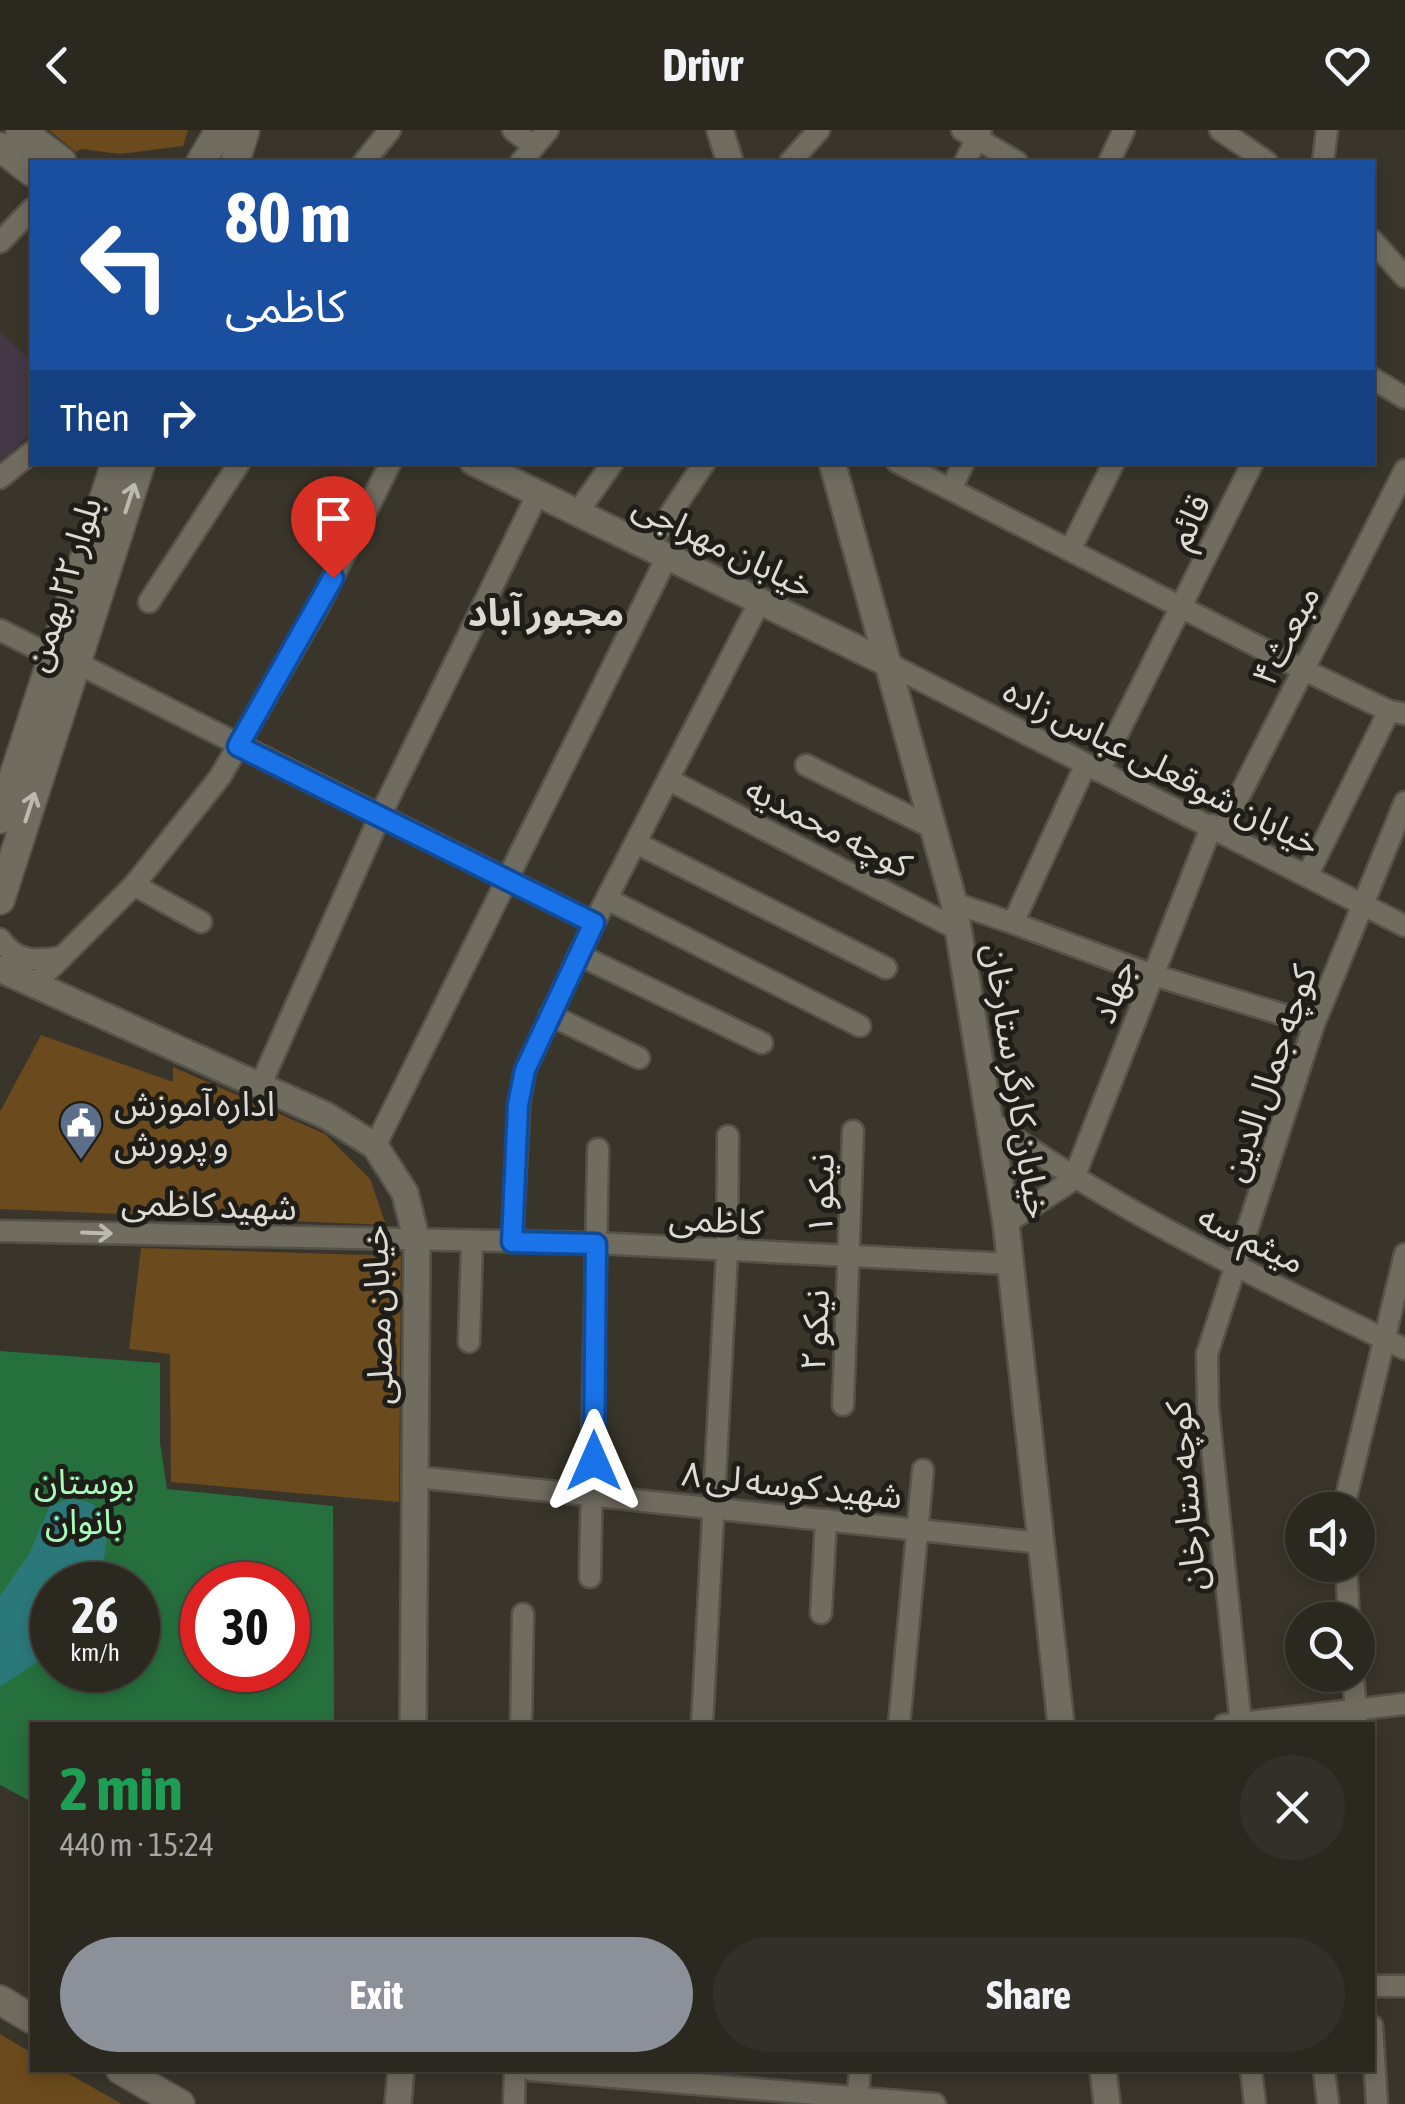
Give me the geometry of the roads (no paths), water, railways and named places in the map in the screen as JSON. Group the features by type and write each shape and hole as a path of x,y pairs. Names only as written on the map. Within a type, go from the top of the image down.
{"main road":[{"path":"20,130 59,160"},
{"path":"222,155 245,130"},
{"path":"0,148 30,170"},
{"name":"بلوار ۲۲ بهمن","path":"0,900 115,465"},
{"name":"بلوار ۲۲ بهمن","path":"0,819 140,465"},
{"path":"0,2000 30,2018"},
{"path":"124,2072 180,2104"}],"street":[{"path":"366,160 390,130"},
{"path":"513,130 528,154 548,130"},
{"path":"720,130 729,160"},
{"path":"792,160 820,130"},
{"path":"812,160 820,130"},
{"path":"1110,160 1124,130"},
{"path":"1220,130 1265,160"},
{"path":"1323,160 1327,130"},
{"path":"966,160 973,133 1014,160"},
{"path":"0,242 30,212"},
{"path":"1375,243 1405,277"},
{"path":"1375,380 1405,398"},
{"path":"0,478 30,454"},
{"path":"149,602 234,465"},
{"path":"35,984 134,885 220,777 318,607 389,465"},
{"name":"خیابان مهراجی","path":"480,465 889,664"},
{"path":"578,512 611,465"},
{"path":"375,1146 508,880 657,552 702,465"},
{"name":"خیابان کارگر ستارخان","path":"833,465 959,930 1006,1222 1061,1722"},
{"path":"903,465 1181,609 1397,713 1308,876"},
{"path":"951,489 963,465"},
{"path":"1070,550 1112,465"},
{"name":"قائم","path":"1013,924 1181,609 1253,465"},
{"name":"مبعث۴","path":"1217,828 1304,670 1405,470"},
{"path":"261,1084 380,816 538,493"},
{"path":"512,1242 518,1105 525,1070 594,923 759,602"},
{"path":"0,630 594,923"},
{"name":"خیابان شوقعلی عباس زاده","path":"889,664 1405,926"},
{"path":"806,765 933,828"},
{"name":"کوچه محمدیه","path":"669,780 959,930"},
{"name":"کوچه جمال الدین","path":"1236,1266 1314,1024 1405,802"},
{"name":"جهاد","path":"1073,1180 1153,975 1217,828"},
{"path":"636,843 886,968"},
{"path":"134,885 201,922"},
{"path":"607,899 860,1026"},
{"path":"954,903 1153,975 1314,1024"},
{"path":"0,939 13,955 34,962 64,956"},
{"path":"580,955 762,1043"},
{"name":"خیابان مصلی","path":"0,969 261,1084 375,1146 405,1193 417,1242 413,1722"},
{"path":"550,1015 639,1058"},
{"name":"میثم سه","path":"990,1121 1073,1180 1395,1344"},
{"name":"نیکو ۱","path":"851,1258 853,1132"},
{"path":"702,1722 727,1254 728,1136"},
{"path":"590,1576 598,1149"},
{"path":"1006,1222 1073,1180"},
{"name":"شهید کاظمی","path":"0,1231 417,1242"},
{"name":"کاظمی","path":"417,1242 596,1244 727,1254 1011,1264"},
{"path":"469,1342 472,1244"},
{"path":"1349,1492 1395,1344 1405,1254"},
{"name":"نیکو ۲","path":"843,1405 851,1258"},
{"name":"کوچه ستارخان","path":"1235,1722 1208,1408 1207,1354 1236,1266"},
{"path":"899,1722 923,1470"},
{"name":"شهید کوسه لی ۸","path":"416,1477 1042,1543"},
{"path":"821,1612 826,1520"},
{"path":"521,1722 522,1614"},
{"path":"1354,1692 1356,1717"},
{"path":"1270,1722 1356,1717 1405,1704"},
{"path":"1375,1986 1405,1986"},
{"path":"1375,2065 1378,2104"},
{"path":"398,2104 401,2072"},
{"path":"514,2104 515,2072"},
{"path":"551,2072 857,2101 935,2104"},
{"path":"857,2101 860,2072"},
{"path":"1103,2072 1107,2104"},
{"path":"1251,2072 1256,2104"},
{"path":"1324,2072 1328,2104"}],"water":[{"path":"71,1498 91,1503 105,1514 102,1562 30,1562 30,1667 0,1687 0,1596 29,1554 50,1506"}],"place":[{"name":"اداره آموزش و پرورش","path":"81,1161"}],"district":[{"name":"مجبور آباد","path":"546,612"}],"park label":[{"name":"بوستان بانوان","path":"84,1501"}]}
